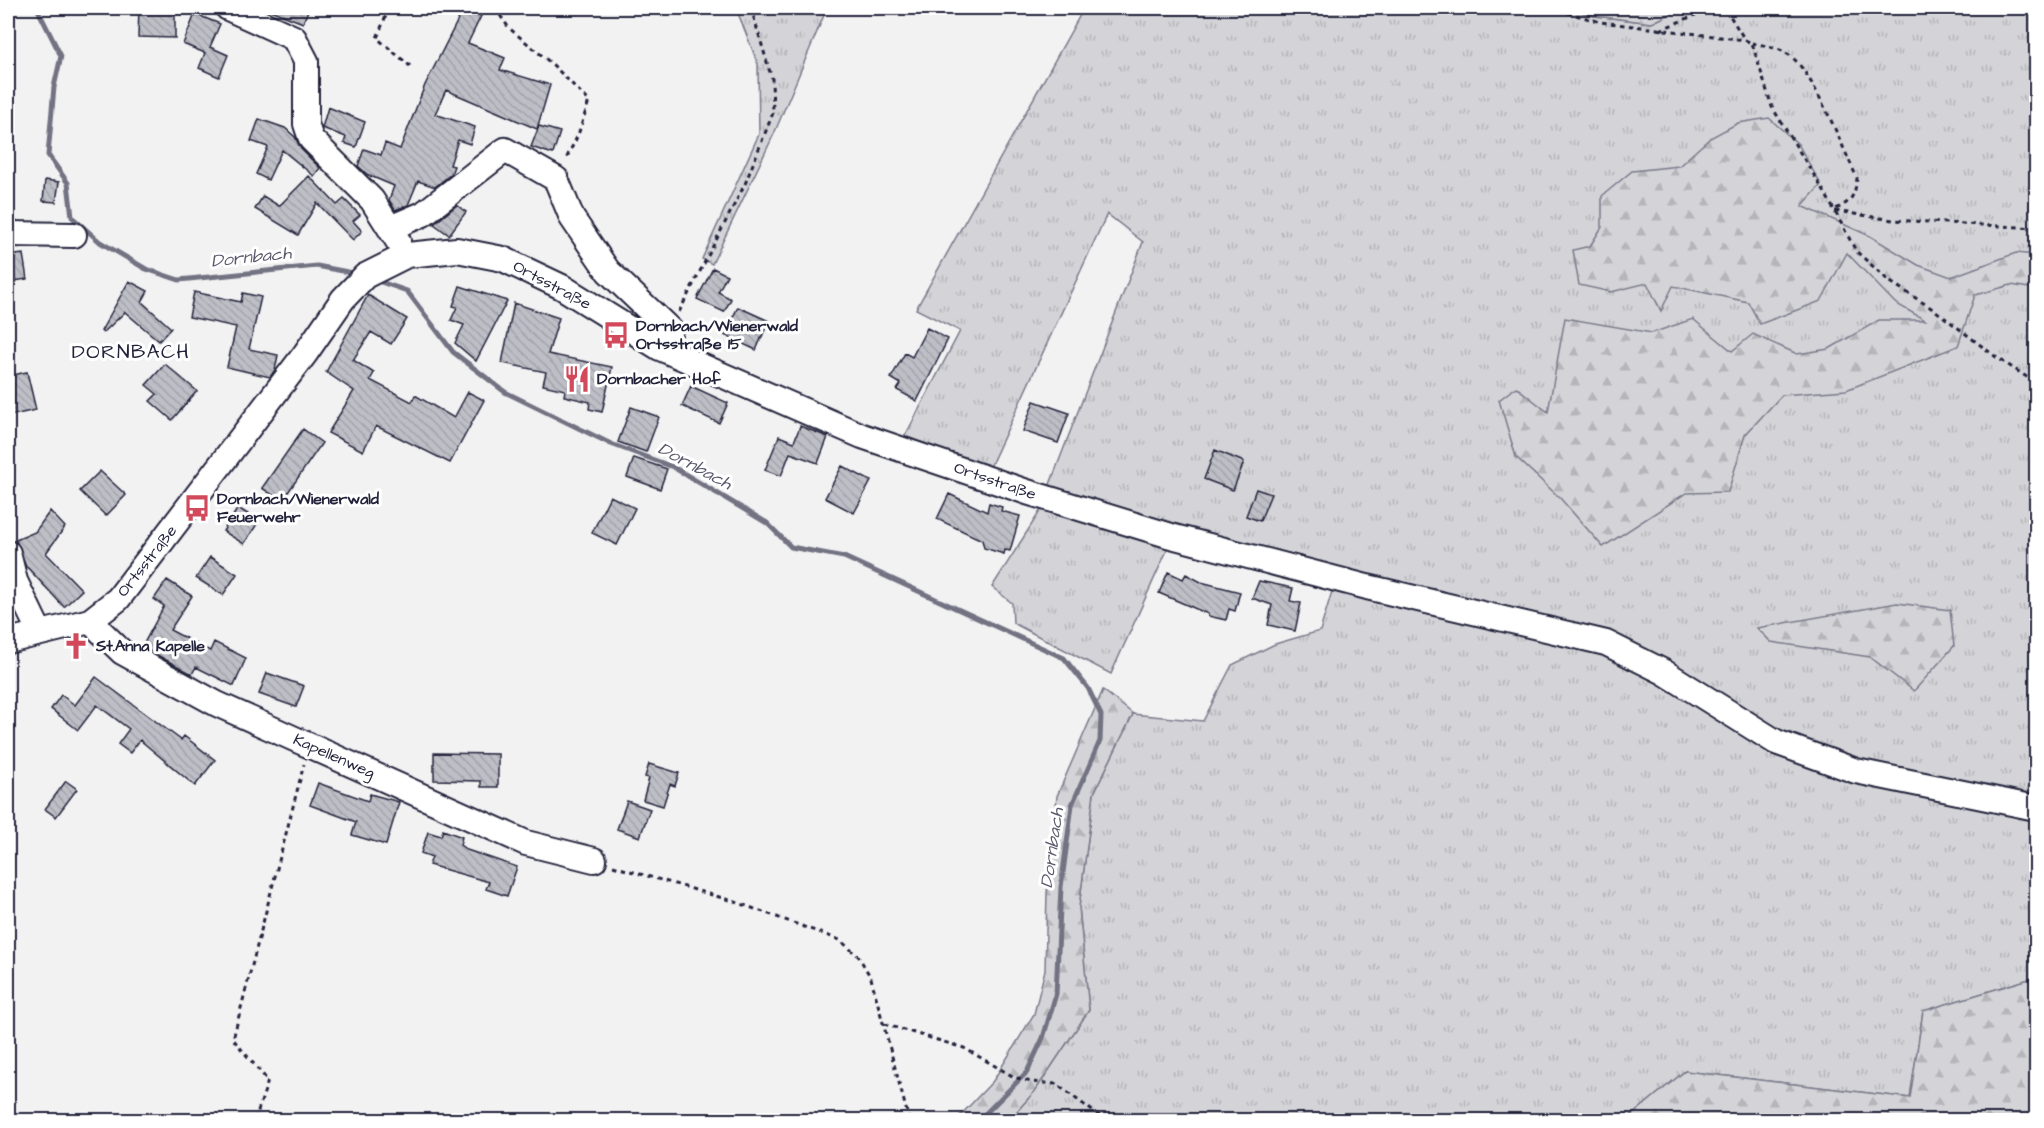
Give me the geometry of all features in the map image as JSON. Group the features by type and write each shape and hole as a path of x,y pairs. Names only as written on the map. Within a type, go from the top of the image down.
{"street":[{"path":"228,8 294,38 306,61 306,124 311,139 372,200 407,255"},
{"path":"390,228 423,214 504,150 556,179 572,218 608,271 670,330"},
{"path":"8,234 74,236"},
{"name":"Ortsstraße","path":"8,640 90,621 118,599 305,354 343,299 365,276 407,255 457,250 503,259 562,287 660,348 862,436 1027,492 1171,536 1367,587 1606,643 1664,672 1776,742 1856,771 2037,808"},
{"path":"8,553 15,581 40,633"},
{"name":"Kapellenweg","path":"90,621 122,652 217,704 526,843 594,860"}],"path":[{"path":"389,8 377,38 410,66"},
{"path":"495,8 509,28 552,64 589,101 578,135 556,179"},
{"path":"670,330 745,184 773,113 772,79 751,8"},
{"path":"1550,8 1601,22 1658,31 1745,40 1752,44 1773,47 1794,58 1812,84 1857,177 1856,194 1846,205 1833,210"},
{"path":"1658,31 1712,8"},
{"path":"1729,8 1730,16 1745,40"},
{"path":"1752,44 1772,107 1856,251 1889,281 1936,311 1996,357 2037,383"},
{"path":"1833,210 1893,220 2037,228"},
{"path":"255,1120 268,1082 233,1039 309,745"},
{"path":"594,860 733,901 840,940 859,957 871,978 909,1120"},
{"path":"884,1024 964,1048 1014,1077 1031,1082 1056,1084 1098,1115 1113,1120"}],"green space":[{"path":"736,8 827,8 774,134 712,264 702,259 759,134 758,64"},
{"path":"1084,8 1566,8 1595,16 1652,23 1682,8 2036,8 2036,977 1923,1011 1910,1098 1685,1071 1626,1120 1009,1120 1035,1091 1089,1010 1079,907 1094,793 1133,714 1203,721 1232,665 1275,644 1320,631 1333,588 1169,546 1111,674 1013,623 1012,603 992,587 1039,513 1143,242 1107,214 989,469 905,436 960,331 916,309"},
{"path":"1566,8 1682,8 1652,23 1595,16"},
{"path":"1769,118 1798,144 1821,185 1802,206 1870,236 1918,265 1951,277 2016,253 2036,255 2036,289 2011,285 1975,295 1958,346 1846,390 1782,395 1745,435 1728,492 1686,493 1603,547 1560,498 1516,457 1499,400 1516,387 1548,412 1565,318 1652,333 1693,319 1732,351 1753,334 1797,354 1829,349 1879,320 1925,320 1895,303 1847,253 1821,301 1760,324 1748,302 1673,286 1661,311 1647,283 1611,292 1579,285 1573,250 1590,246 1602,227 1602,196 1632,171 1679,166 1710,138 1738,123"},
{"path":"1897,603 1950,610 1954,646 1914,691 1870,657 1771,642 1757,628"},
{"path":"1103,690 1133,714 1094,793 1079,907 1089,1010 1035,1091 1009,1120 956,1120 993,1081 1034,1014 1045,970 1047,893 1057,796"},
{"path":"2036,977 2036,1120 1626,1120 1685,1071 1910,1098 1923,1011"}],"building":[{"path":"139,8 175,8 175,38 138,37"},
{"path":"265,8 309,8 303,23"},
{"path":"464,8 481,16 468,43 505,58 500,70 550,85 537,129 446,90 435,114 475,127 470,144 458,140 450,165 454,166 451,174 435,187 418,181 408,205 395,210 389,200 394,186 368,175 358,166 364,149 381,155 385,143 400,149 425,85"},
{"path":"195,14 220,24 210,47 228,55 219,77 199,68 205,53 183,44"},
{"path":"328,107 365,122 356,147 344,143 346,137 322,128"},
{"path":"259,119 285,128 295,137 301,149 320,168 314,176 282,150 268,180 256,174 268,147 251,141"},
{"path":"539,126 560,132 553,154 531,147"},
{"path":"309,176 337,205 344,199 360,215 353,221 362,231 353,240 317,203 298,235 255,209 263,196 279,206"},
{"path":"45,180 59,182 56,202 43,201"},
{"path":"457,205 466,212 449,235 434,224"},
{"path":"23,254 27,279 8,282 8,256"},
{"path":"713,268 727,275 718,292 731,299 724,312 697,299"},
{"path":"129,281 148,291 142,302 171,328 159,341 125,312 103,333 101,331"},
{"path":"460,286 507,301 476,361 455,343 464,325 451,320 457,307 453,306"},
{"path":"194,292 241,302 243,293 261,297 249,349 278,355 275,370 270,377 227,367 236,327 189,317"},
{"path":"368,295 407,319 391,344 371,332 353,360 374,373 370,380 412,402 415,395 454,418 468,392 484,400 450,463 376,426 363,451 328,433 354,391 326,372"},
{"name":"Dornbacher Hof","path":"514,303 559,318 548,354 612,367 602,412 589,409 590,402 564,396 565,390 543,385 546,372 502,363"},
{"path":"738,307 769,321 756,350 724,335"},
{"path":"927,328 948,339 917,401 897,390 901,384 891,378 905,353 912,357"},
{"path":"165,364 197,391 172,420 150,401 157,394 146,385"},
{"path":"27,372 36,410 8,416 8,376"},
{"path":"691,386 728,403 719,423 682,406"},
{"path":"1034,401 1069,413 1058,443 1023,431"},
{"path":"631,407 659,417 646,452 618,442"},
{"path":"800,426 828,437 818,463 790,453 781,476 765,470 779,436 794,442"},
{"path":"303,429 322,443 282,501 262,488"},
{"path":"1215,450 1244,462 1233,490 1204,479"},
{"path":"634,458 667,469 660,489 627,477"},
{"path":"842,466 871,481 854,513 825,498"},
{"path":"100,471 126,495 106,516 80,491"},
{"path":"1256,489 1271,494 1260,521 1246,516"},
{"path":"949,494 987,512 989,503 1002,507 1001,511 1020,516 1010,551 1005,550 1004,554 984,548 982,540 937,519"},
{"path":"610,496 635,508 617,545 592,533"},
{"path":"238,508 259,521 244,544 223,531"},
{"path":"50,511 65,527 46,553 82,590 64,607 26,566 16,540 35,532"},
{"path":"210,557 237,574 223,595 196,578"},
{"path":"1168,572 1183,579 1186,574 1201,582 1240,592 1235,611 1229,609 1226,620 1208,616 1208,614 1159,593"},
{"path":"167,580 192,596 170,630 210,651 214,642 246,658 234,686 196,667 192,674 142,647 164,606 154,599"},
{"path":"1259,581 1293,588 1290,601 1301,603 1295,631 1268,625 1272,605 1252,598"},
{"path":"267,673 304,686 296,707 259,694"},
{"path":"96,677 181,740 184,736 215,760 195,786 140,740 130,753 118,744 129,729 97,705 78,730 51,709 61,695 75,705"},
{"path":"434,753 498,754 498,787 481,787 481,781 434,780"},
{"path":"649,764 679,773 675,786 670,784 663,806 643,800 649,778 645,777"},
{"path":"66,781 77,789 56,817 45,809"},
{"path":"318,783 368,801 370,794 399,802 386,845 352,835 356,822 310,805"},
{"path":"627,801 650,809 640,837 617,829"},
{"path":"443,830 462,837 460,845 467,850 517,867 507,896 486,889 489,882 429,865 432,857 421,853 428,832 441,836"}],"waterway":[{"name":"Dornbach","path":"37,8 61,56 54,87 48,155 68,183 72,217 100,242 146,269 179,280 317,266 358,274"},
{"name":"Dornbach","path":"375,280 407,291 453,352 505,392 611,444 673,467 767,523 791,547 844,557 1064,658 1088,688 1101,715 1100,741 1072,805 1061,887 1056,994 1043,1038 1027,1072 979,1120"}],"place":[{"name":"Dornbach/Wienerwald Ortsstraße 15","path":"616,335"},
{"name":"Dornbacher Hof","path":"577,379"},
{"name":"Dornbach/Wienerwald Feuerwehr","path":"197,508"},
{"name":"St.Anna Kapelle","path":"76,646"}],"district":[{"name":"DORNBACH","path":"131,352"}]}
